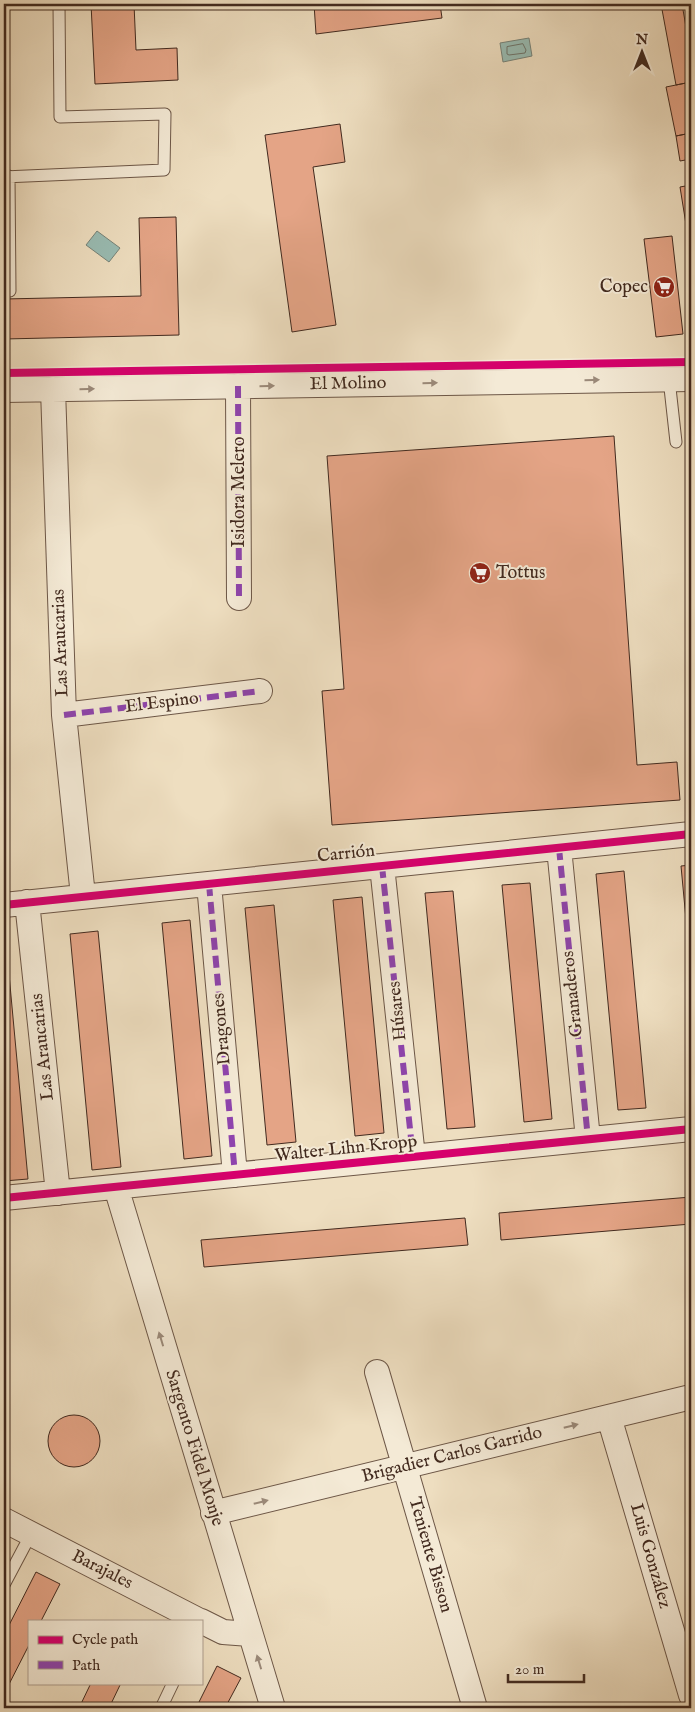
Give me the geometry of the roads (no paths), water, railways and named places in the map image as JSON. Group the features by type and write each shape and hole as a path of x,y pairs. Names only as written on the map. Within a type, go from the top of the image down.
{"street":[{"name":"El Molino","path":"4,390 680,379"},
{"name":"Isidora Melero","path":"238,386 239,598"},
{"name":"Las Araucarias","path":"54,389 64,714 83,896"},
{"name":"El Espino","path":"64,714 260,691"},
{"name":"Carrión","path":"4,905 691,834"},
{"name":"Granaderos","path":"558,848 588,1139"},
{"name":"Húsares","path":"382,866 413,1157"},
{"name":"Dragones","path":"209,884 235,1175"},
{"name":"Las Araucarias","path":"27,902 58,1193"},
{"name":"Walter Lihn Kropp","path":"4,1198 691,1129"},
{"name":"Sargento Fidel Monje","path":"116,1187 273,1708"},
{"name":"Teniente Bisson","path":"377,1372 475,1708"},
{"name":"Brigadier Carlos Garrido","path":"213,1513 691,1397"},
{"name":"Luis González","path":"609,1417 691,1695"},
{"name":"Barajales","path":"4,1520 196,1620"},
{"name":"Barajales","path":"202,1623 223,1632 250,1634"}],"lane":[{"path":"10,291 6,176 164,170 165,114 60,117 59,4"},
{"path":"676,442 680,379"},
{"path":"4,1585 31,1534"},
{"path":"161,1708 173,1684"}],"water":[{"path":"529,38 532,56 503,62 500,43"},
{"path":"97,231 120,248 109,262 86,245"}],"place":[{"name":"Copec","path":"664,287"},
{"name":"Tottus","path":"480,573"}]}
